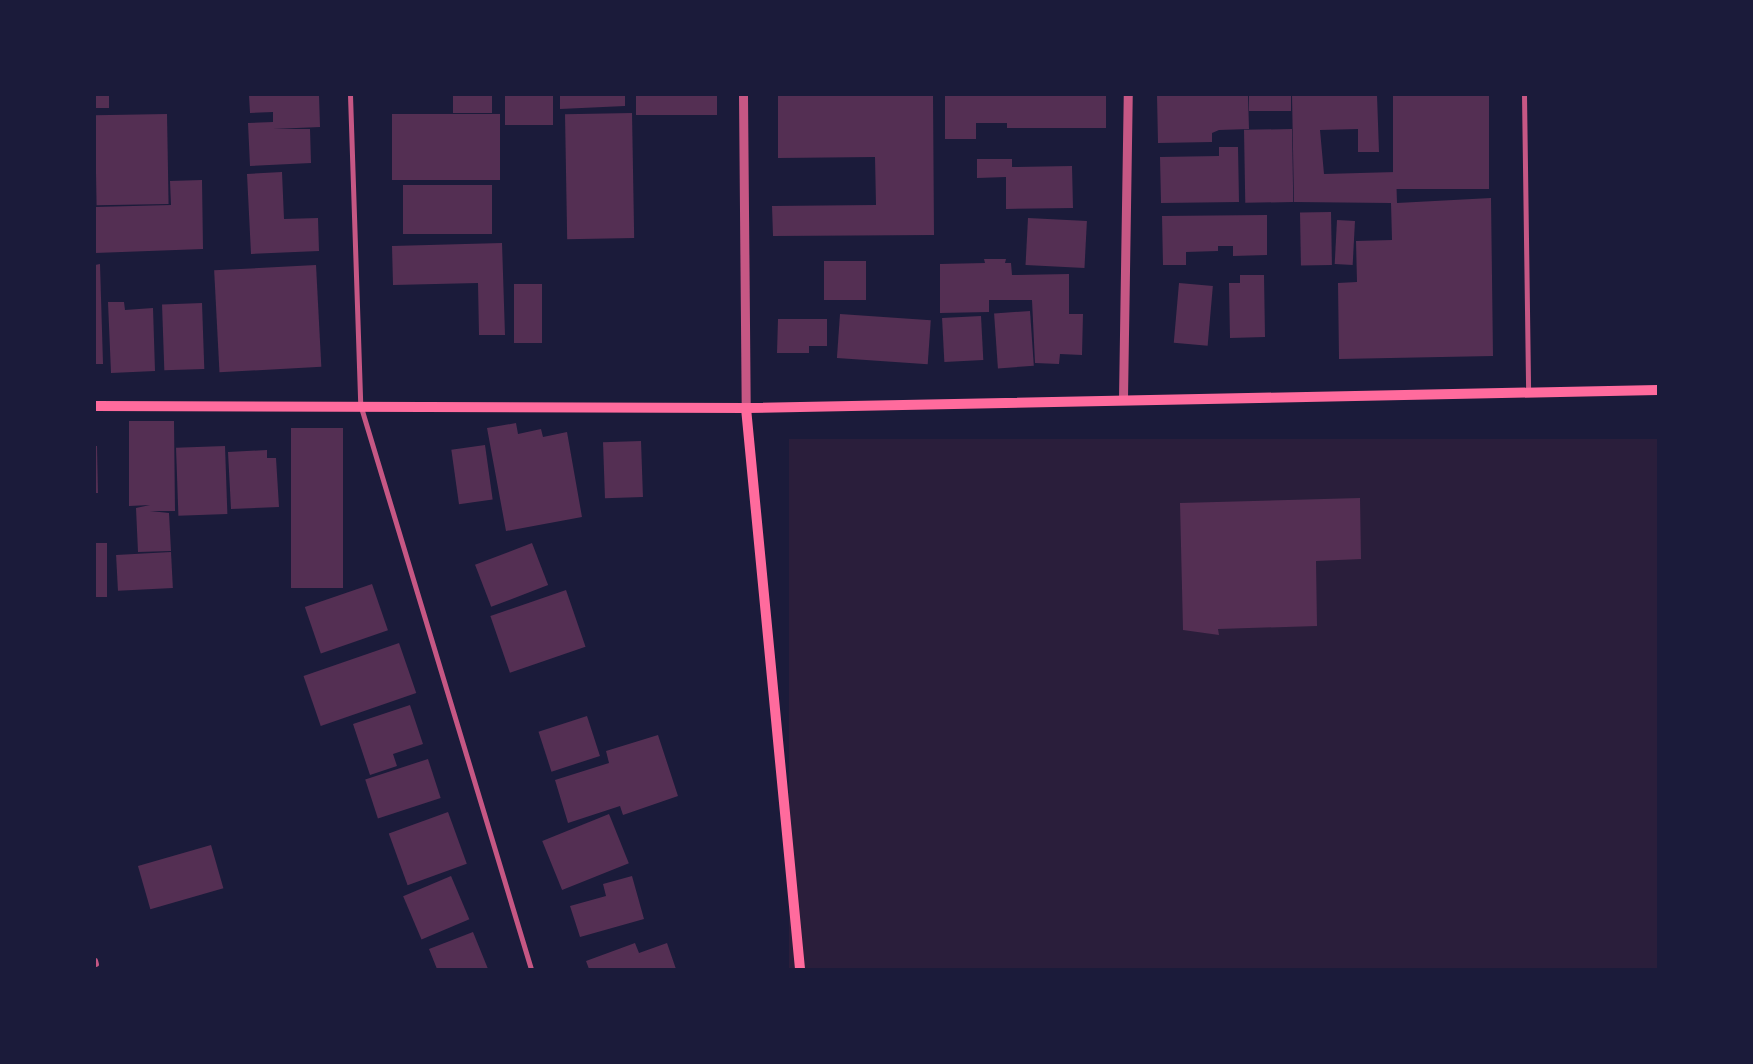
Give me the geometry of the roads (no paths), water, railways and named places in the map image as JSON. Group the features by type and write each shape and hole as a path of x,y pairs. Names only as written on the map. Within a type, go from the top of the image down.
{"main road":[{"path":"95,406 360,404 746,408 1123,398 1658,390"},
{"path":"746,408 800,969"}],"street":[{"path":"350,95 360,404 531,969"},
{"path":"743,95 746,408"},
{"path":"1123,398 1128,95"},
{"path":"1524,95 1528,391"}]}
